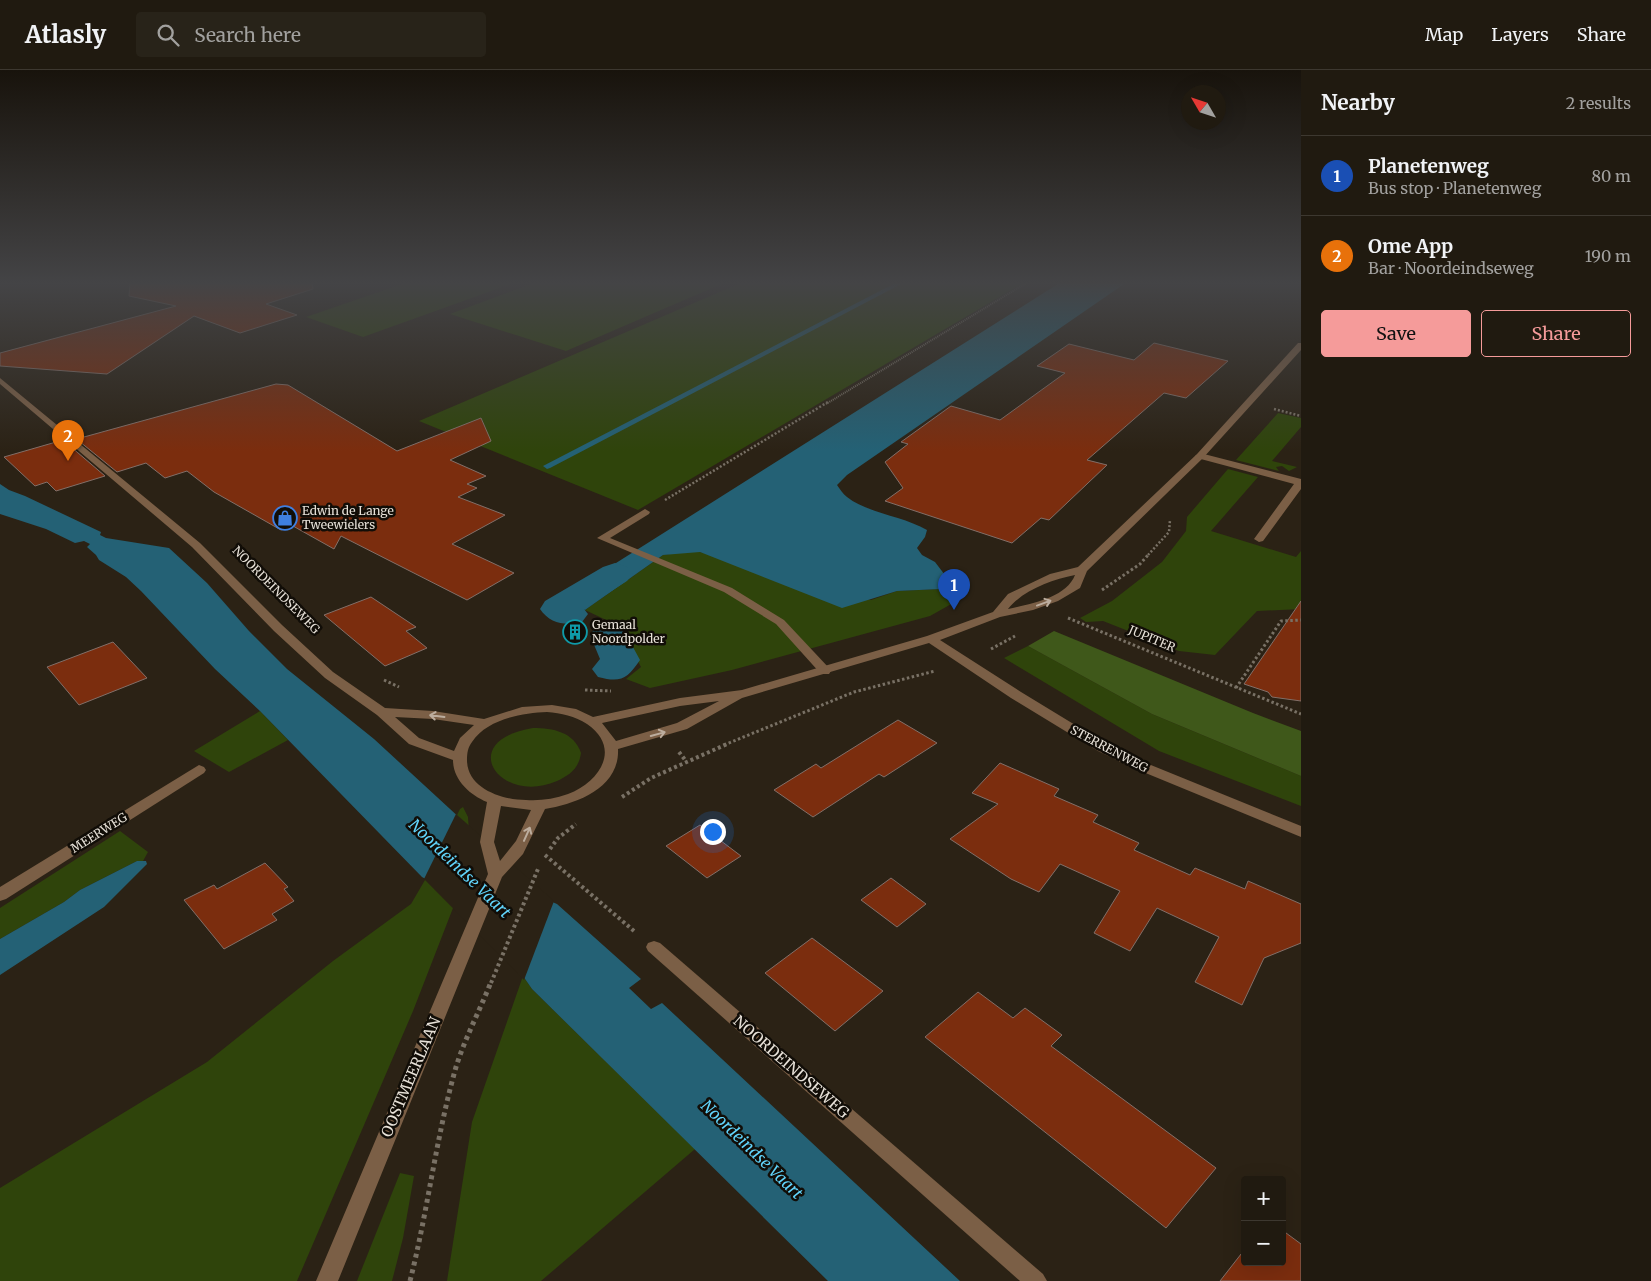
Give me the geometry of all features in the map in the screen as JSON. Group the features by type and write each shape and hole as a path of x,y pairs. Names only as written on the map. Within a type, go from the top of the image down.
{"street":[{"path":"592,721 680,702 743,694 931,639 997,614 1029,608 1054,599 1076,586 1082,570 1200,456 1301,345"},
{"name":"NOORDEINDSEWEG","path":"0,380 196,545 278,628 329,675 382,712 414,741 460,758"},
{"path":"1200,456 1301,482 1258,539"},
{"path":"645,512 602,538 728,590 780,622 825,671"},
{"path":"997,614 1012,596 1054,576 1082,570"},
{"name":"STERRENWEG","path":"931,639 966,663 1103,748 1136,764 1301,832"},
{"path":"611,747 682,726 743,694"},
{"path":"546,708 571,712 592,721 604,733 611,747 612,756 609,766 595,784 570,798 540,805 517,805 495,800 478,791 466,779 460,765 462,748 468,739 485,723 514,712 546,708"},
{"path":"382,712 433,715 485,723"},
{"name":"MEERWEG","path":"0,895 198,770"},
{"path":"495,800 487,842 496,874"},
{"name":"OOSTMEERLAAN","path":"327,1281 496,874 510,862 522,844 540,805"},
{"name":"NOORDEINDSEWEG","path":"654,947 1036,1281"}],"path":[{"path":"645,512 934,339"},
{"path":"1268,408 1301,416"},
{"name":"NOORDEINDSEWEG","path":"242,554 278,590"},
{"name":"JUPITER","path":"1067,618 1301,714"},
{"path":"1236,688 1281,621 1301,620"},
{"path":"665,732 686,761 854,692 966,663"},
{"path":"380,677 402,688"},
{"path":"579,690 617,691 630,694 638,699 647,710"},
{"path":"545,855 654,947"},
{"path":"410,1281 423,1230 443,1119 457,1066 532,882"}],"green space":[{"path":"527,339 595,339 566,351"},
{"path":"611,339 929,339 638,510 419,421"},
{"path":"1278,413 1301,418 1301,427 1272,461 1297,467 1289,471 1282,466 1276,467 1279,471 1236,460"},
{"path":"1228,469 1258,477 1211,531 1296,557 1301,551 1301,609 1257,611 1215,655 1179,651 1103,621 1086,622 1080,618 1112,601 1162,562 1186,531 1187,517"},
{"path":"700,552 871,600 897,591 940,589 947,586 962,598 930,616 732,670 650,688 626,679 641,667 619,626 585,610 663,555"},
{"path":"1054,631 1301,731 1301,776 1152,714 1028,646"},
{"path":"1028,646 1152,714 1301,776 1301,806 1159,751 1004,658"},
{"path":"260,711 288,740 229,772 194,751"},
{"path":"533,728 555,730 568,736 578,746 581,753 580,758 573,770 557,781 536,786 518,785 504,779 494,769 491,757 495,745 509,735"},
{"path":"463,807 468,817 469,833 453,908 413,1011 297,1281 0,1281 0,1188 207,1062 333,961 411,904 460,809"},
{"path":"120,831 148,852 143,861 137,861 80,890 64,902 0,939 0,908"},
{"path":"523,976 532,989 695,1149 541,1281 447,1281 472,1122"},
{"path":"400,1173 414,1176 403,1238 392,1281 357,1281"}],"water":[{"path":"972,339 1045,339 847,475 837,485 846,496 865,507 927,530 925,537 917,548 922,555 935,562 951,583 941,589 897,591 842,608 700,552 663,555 585,610 559,599"},
{"name":"Noordeindse Vaart","path":"0,484 9,490 101,532 100,535 106,538 169,548 207,583 249,631 287,669 374,739 550,901 557,904 641,979 629,988 651,1009 662,1003 960,1281 828,1281 532,989 523,976 429,881 422,877 260,711 215,669 126,577 99,560 87,547 90,544 84,541 75,543 46,529 0,514"},
{"path":"137,861 146,861 147,864 104,907 0,975 0,939 64,902 80,890"}],"pier":[{"path":"456,814 554,901 524,980 424,879"}],"building":[{"path":"54,339 160,339 107,374 0,366 0,353"},
{"path":"1154,343 1228,361 1186,398 1164,393 1087,460 1107,465 1049,520 1041,518 1012,543 885,501 903,488 885,462 908,444 901,442 951,406 1000,420 1065,373 1037,366 1069,344 1134,360"},
{"path":"276,384 288,385 397,451 481,418 491,441 450,460 486,476 467,484 477,488 458,497 505,515 452,544 514,573 467,600 341,536 334,549 293,526 281,530 214,492 187,471 165,478 146,463 117,472 74,437 83,435 84,437"},
{"path":"63,440 105,476 56,491 47,482 35,486 4,457"},
{"path":"371,597 416,627 406,631 427,648 385,666 324,615"},
{"path":"1301,601 1301,701 1272,697 1268,692 1244,684"},
{"path":"113,642 147,678 79,705 47,667"},
{"path":"898,720 937,743 884,777 879,774 813,817 774,790 816,764 821,768"},
{"path":"1000,763 1059,789 1054,796 1098,815 1093,822 1139,843 1134,850 1190,875 1195,868 1245,889 1248,881 1301,904 1301,943 1264,958 1242,1005 1195,982 1219,937 1157,908 1130,951 1094,933 1120,891 1060,864 1039,892 1011,879 950,839 998,804 972,793"},
{"path":"700,825 741,856 707,878 666,846"},
{"path":"265,863 288,887 284,889 294,901 272,914 277,920 224,949 184,900 214,885 217,889"},
{"path":"891,878 926,904 897,927 861,900"},
{"path":"812,938 883,991 835,1031 765,973"},
{"path":"978,992 1013,1018 1025,1008 1062,1035 1051,1046 1216,1168 1166,1228 925,1037"},
{"path":"1286,1233 1301,1244 1301,1281 1220,1281 1241,1254 1241,1266 1286,1266"}],"waterway":[{"path":"547,466 793,339"},
{"path":"569,614 558,609 615,574"},
{"path":"609,635 620,660 612,669"}],"place":[{"name":"Ome App","path":"68,461"},
{"name":"Edwin de Lange Tweewielers","path":"285,518"},
{"name":"Planetenweg","path":"954,610"},
{"name":"Gemaal Noordpolder","path":"575,632"}]}
